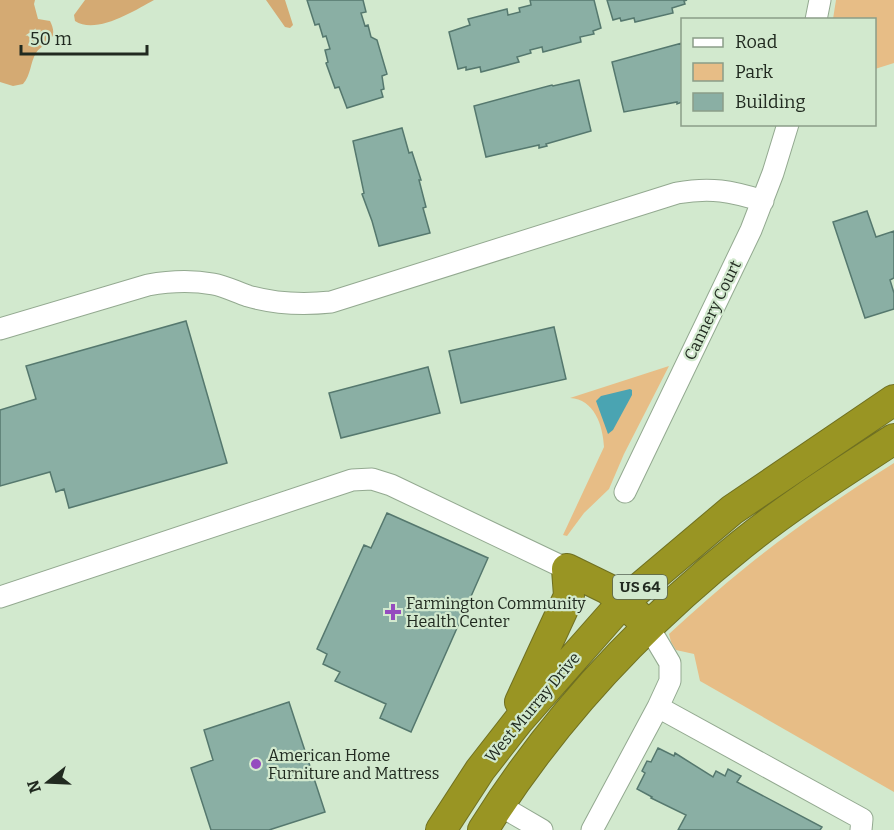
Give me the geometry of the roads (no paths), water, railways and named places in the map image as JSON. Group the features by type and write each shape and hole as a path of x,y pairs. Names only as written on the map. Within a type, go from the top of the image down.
{"highway":[{"name":"West Murray Drive","path":"441,830 480,770 555,678 623,602 732,510 894,400"},
{"name":"West Murray Drive","path":"483,830 553,732 648,626 742,544 795,504 894,439"},
{"path":"567,569 608,589 648,626"},
{"path":"480,770 516,710 569,596 567,569"}],"street":[{"path":"816,18 820,0"},
{"name":"Cannery Court","path":"625,492 763,201 787,126"},
{"path":"0,329 148,285 173,281 215,285 285,304 307,305 331,302 678,193 714,189 763,201"},
{"path":"0,597 352,480 364,478 391,485 567,569"},
{"path":"592,830 670,681 670,663 648,626"},
{"path":"658,707 862,819 861,830"},
{"path":"499,805 542,830"}],"water":[{"path":"630,389 632,395 613,430 608,434 596,401 601,396"}],"place":[{"name":"Farmington Community Health Center","path":"393,612"},
{"name":"American Home Furniture and Mattress","path":"256,764"}]}
